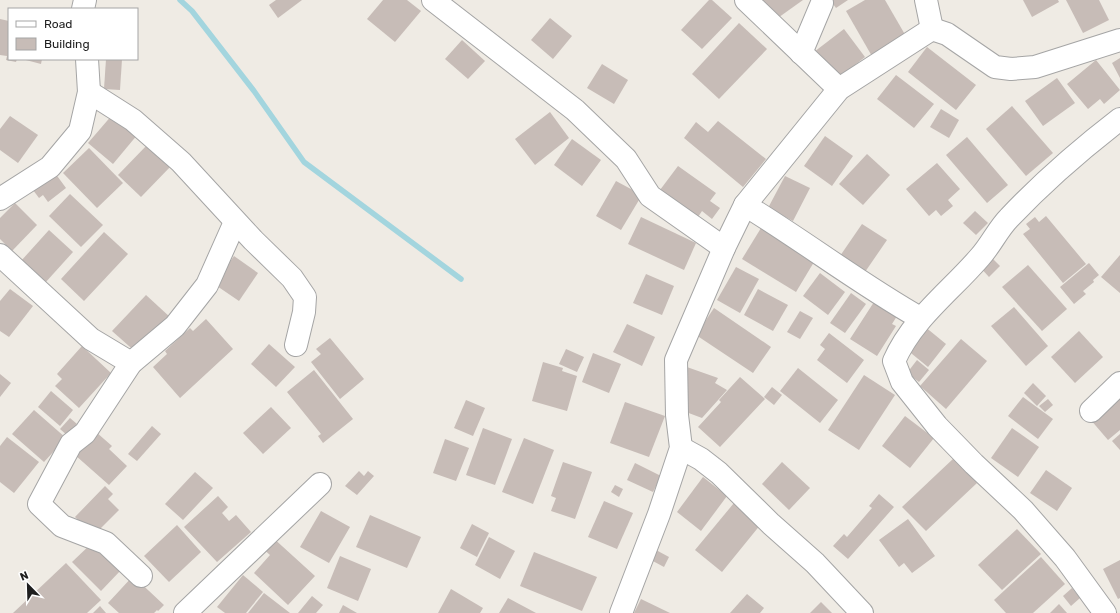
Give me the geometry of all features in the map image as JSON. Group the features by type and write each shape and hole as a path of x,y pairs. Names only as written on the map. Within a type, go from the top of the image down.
{"street":[{"path":"433,0 575,110 626,159 650,196 724,248"},
{"path":"746,0 839,89"},
{"path":"926,0 932,29"},
{"path":"800,53 822,2"},
{"path":"932,29 947,34 995,67 1010,70 1035,67 1120,40"},
{"path":"621,613 659,514 681,448 677,416 676,360 724,248 745,205 839,89 932,29"},
{"path":"0,198 50,167 80,131 89,92 87,60"},
{"path":"89,92 133,120 175,156 236,222 292,278 305,297 304,312 296,345"},
{"path":"1105,613 1065,558 1023,510 974,464 937,426 902,382 894,361 902,343 920,318 981,256 1008,219 1081,150 1120,120"},
{"path":"745,205 798,237 894,304 920,318"},
{"path":"141,576 106,543 62,526 39,504 71,444 86,433 131,363 175,326 206,285 236,222"},
{"path":"0,255 91,340 131,363"},
{"path":"1091,411 1120,382"},
{"path":"681,448 701,459 719,473 771,524 815,563 862,613"},
{"path":"188,612 320,484"}],"building":[{"path":"276,0 302,0 278,18 269,5"},
{"path":"383,0 407,0 421,11 395,42 367,19"},
{"path":"709,0 712,0 732,18 702,49 681,30"},
{"path":"760,0 803,0 775,20"},
{"path":"830,0 848,0 836,8"},
{"path":"865,0 885,0 907,38 873,58 846,11"},
{"path":"1023,0 1058,0 1059,2 1032,17"},
{"path":"1066,0 1099,0 1109,20 1083,33"},
{"path":"550,18 572,36 553,59 531,40"},
{"path":"0,19 8,21 8,60 17,60 16,62 6,60 7,56 0,55"},
{"path":"739,23 767,49 719,99 692,74"},
{"path":"844,29 865,57 836,80 814,52"},
{"path":"462,40 485,61 468,79 445,59"},
{"path":"927,47 976,85 956,110 908,72"},
{"path":"1120,58 1120,78 1112,63"},
{"path":"26,60 42,60 41,64"},
{"path":"106,60 122,60 120,90 104,89"},
{"path":"1096,60 1120,90 1104,104 1100,99 1088,109 1067,84"},
{"path":"602,64 628,80 614,104 587,88"},
{"path":"896,75 934,104 914,128 877,99"},
{"path":"1057,78 1075,103 1043,126 1025,101"},
{"path":"1012,106 1053,153 1026,176 986,129"},
{"path":"941,109 959,120 949,138 930,127"},
{"path":"550,112 569,138 535,165 515,139"},
{"path":"113,114 138,134 113,164 88,143"},
{"path":"10,116 38,135 18,163 0,150 0,129"},
{"path":"718,121 766,159 743,187 684,138 696,122 708,132"},
{"path":"825,136 853,156 832,186 804,166"},
{"path":"967,137 1008,185 987,203 946,155"},
{"path":"572,139 601,160 582,186 554,165"},
{"path":"148,144 171,166 141,197 118,175"},
{"path":"89,148 123,183 97,208 63,173"},
{"path":"867,154 890,175 863,205 839,184"},
{"path":"937,163 960,189 948,200 953,206 941,216 936,210 929,216 906,189"},
{"path":"678,166 716,193 710,201 720,208 712,219 702,211 698,217 660,190"},
{"path":"55,173 66,188 48,202 43,195 39,198 33,190"},
{"path":"785,176 810,188 793,221 768,208"},
{"path":"616,181 642,195 621,230 596,216"},
{"path":"70,194 103,225 81,247 49,216"},
{"path":"15,203 37,225 12,251 0,239 0,218"},
{"path":"975,211 988,223 976,235 963,223"},
{"path":"1046,216 1086,264 1063,283 1023,234 1030,229 1026,224 1035,217 1039,222"},
{"path":"641,217 696,243 684,270 628,244"},
{"path":"862,224 887,240 865,272 840,256"},
{"path":"761,228 814,262 796,292 742,259"},
{"path":"49,230 73,252 45,283 21,261"},
{"path":"104,232 128,254 84,301 61,279"},
{"path":"1120,255 1120,293 1101,277"},
{"path":"234,256 258,273 239,301 214,284"},
{"path":"990,256 1000,266 989,277 979,266"},
{"path":"1089,263 1099,275 1093,280 1094,282 1083,291 1086,294 1074,304 1060,287"},
{"path":"1028,265 1067,309 1042,331 1002,287"},
{"path":"736,267 759,279 740,313 717,300"},
{"path":"820,273 845,292 828,315 803,296"},
{"path":"646,274 674,286 662,315 633,303"},
{"path":"10,289 33,306 9,337 0,331 0,301"},
{"path":"758,289 788,305 773,331 744,315"},
{"path":"851,293 866,304 845,333 830,323"},
{"path":"146,295 171,318 138,354 112,331"},
{"path":"874,302 897,316 892,324 896,326 877,356 850,339"},
{"path":"1014,307 1048,346 1026,366 991,326"},
{"path":"714,308 771,347 753,373 696,335"},
{"path":"800,311 813,318 800,339 787,332"},
{"path":"206,319 233,349 180,398 153,367 167,354 165,351 190,328 193,331"},
{"path":"627,324 655,337 642,366 613,352"},
{"path":"924,326 946,344 928,367 906,349"},
{"path":"1079,331 1103,357 1075,383 1051,357"},
{"path":"829,333 864,360 847,383 817,360 825,349 820,345"},
{"path":"330,338 364,379 340,399 311,362 321,354 316,349"},
{"path":"961,339 987,361 946,409 920,386"},
{"path":"269,344 295,367 276,387 251,364"},
{"path":"82,346 111,373 79,408 55,386 62,379 57,374"},
{"path":"566,349 584,357 577,372 559,364"},
{"path":"593,353 621,364 609,393 582,382"},
{"path":"917,360 929,370 919,382 907,373"},
{"path":"543,362 563,368 562,371 577,376 567,411 532,401"},
{"path":"684,366 718,378 715,383 727,390 702,418 686,412"},
{"path":"798,368 838,400 820,423 780,391"},
{"path":"314,370 353,419 323,443 318,436 321,434 287,392"},
{"path":"0,374 11,383 0,397"},
{"path":"864,375 895,395 859,450 828,430"},
{"path":"740,377 765,399 720,447 698,427 721,402 719,400"},
{"path":"1033,383 1046,396 1037,406 1024,393"},
{"path":"772,387 782,395 774,405 764,397"},
{"path":"51,391 73,410 60,426 38,407"},
{"path":"1120,393 1120,430 1108,440 1090,419"},
{"path":"1023,397 1053,419 1038,439 1008,416"},
{"path":"1048,399 1053,405 1045,412 1039,406"},
{"path":"466,400 485,408 473,436 454,428"},
{"path":"625,402 665,416 649,457 610,443"},
{"path":"271,407 291,428 263,454 243,433"},
{"path":"34,410 66,438 44,462 12,434"},
{"path":"905,416 934,438 910,468 882,446"},
{"path":"70,418 77,424 68,436 60,429"},
{"path":"152,426 161,434 137,461 128,454"},
{"path":"483,428 512,439 495,485 466,475"},
{"path":"1012,428 1039,447 1018,477 991,458"},
{"path":"96,432 112,446 109,449 127,466 109,485 75,455"},
{"path":"1120,434 1120,450 1112,441"},
{"path":"7,437 39,462 14,493 0,482 0,446"},
{"path":"524,438 554,450 533,504 502,492"},
{"path":"445,439 469,448 456,481 433,473"},
{"path":"954,458 977,483 926,531 902,507"},
{"path":"563,462 592,472 575,519 551,511 556,498 551,496"},
{"path":"782,462 810,488 789,510 762,484"},
{"path":"635,463 661,476 653,492 627,480"},
{"path":"1046,470 1072,488 1057,511 1030,493"},
{"path":"359,471 364,476 368,471 374,476 357,495 345,486"},
{"path":"195,472 213,488 183,520 165,504"},
{"path":"703,477 727,496 701,531 677,512"},
{"path":"615,485 623,489 619,497 611,492"},
{"path":"105,486 113,494 108,499 119,510 94,535 75,517"},
{"path":"879,494 894,507 848,559 833,546 844,534 847,537 872,508 869,506"},
{"path":"218,496 228,507 222,513 229,521 236,515 251,532 217,562 184,527"},
{"path":"604,501 633,513 617,549 588,537"},
{"path":"734,503 761,524 722,572 695,550"},
{"path":"321,511 350,527 329,563 300,547"},
{"path":"370,515 421,537 407,568 356,547"},
{"path":"908,519 935,556 912,573 904,563 899,567 879,540"},
{"path":"472,524 489,533 477,557 460,548"},
{"path":"177,525 201,552 169,582 144,556"},
{"path":"1017,529 1041,554 1002,590 978,565"},
{"path":"271,536 315,576 288,605 254,573 270,555 261,547"},
{"path":"489,537 515,551 500,579 475,565"},
{"path":"93,542 121,570 101,591 72,562"},
{"path":"656,550 669,557 664,567 651,560"},
{"path":"534,552 597,577 582,611 520,586"},
{"path":"340,556 371,569 358,601 327,588"},
{"path":"1041,557 1065,584 1033,613 1006,613 994,600"},
{"path":"1120,560 1120,598 1118,599 1103,569"},
{"path":"66,563 101,600 87,613 13,613"},
{"path":"243,575 263,592 246,613 225,613 217,607"},
{"path":"133,576 164,605 158,611 157,610 154,613 119,613 108,603"},
{"path":"1072,588 1080,598 1071,606 1063,596"},
{"path":"451,589 483,608 480,613 438,613"},
{"path":"264,593 290,613 248,613"},
{"path":"747,594 764,608 760,613 730,613"},
{"path":"312,596 323,605 316,613 298,613"},
{"path":"508,598 536,613 499,613"},
{"path":"641,599 670,613 634,613"},
{"path":"821,602 832,613 810,613"},
{"path":"1059,604 1067,613 1050,613"},
{"path":"343,605 357,613 339,613"},
{"path":"100,606 106,613 93,613"}],"waterway":[{"path":"180,0 192,11 254,91 304,162 461,279"}]}
